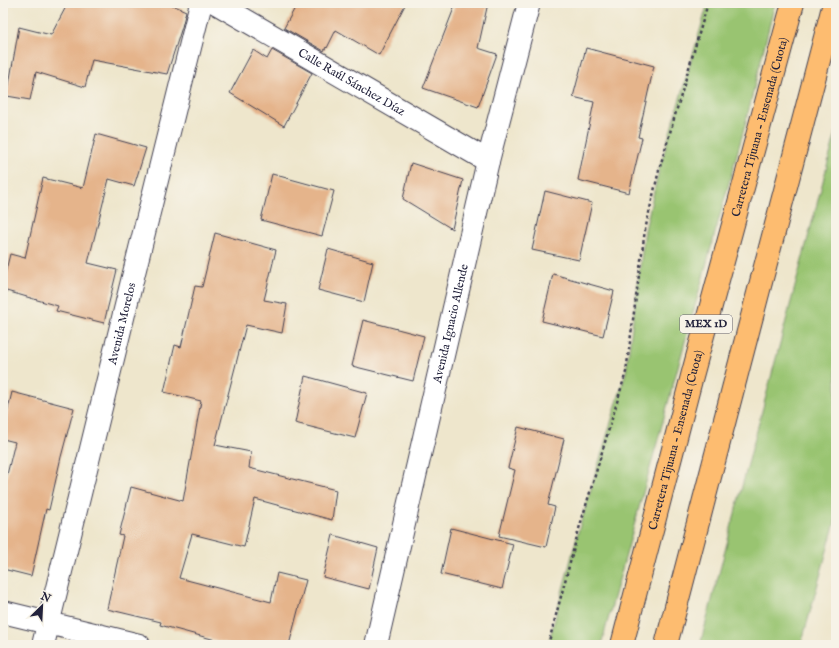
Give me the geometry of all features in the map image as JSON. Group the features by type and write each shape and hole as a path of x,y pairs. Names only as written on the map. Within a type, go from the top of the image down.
{"highway":[{"name":"Carretera Tijuana - Ensenada (Cuota)","path":"622,645 692,376 793,3"},
{"name":"MEX 1D","path":"666,645 834,3"}],"street":[{"name":"Avenida Morelos","path":"43,645 201,3"},
{"name":"Calle Raúl Sánchez Díaz","path":"216,3 488,161"},
{"name":"Avenida Ignacio Allende","path":"376,645 488,161 529,3"},
{"path":"3,612 139,645"}],"path":[{"path":"548,645 579,529 626,372 645,230 659,170 708,3"}],"green space":[{"path":"708,3 775,3 745,125 601,645 548,645 579,529 626,372 645,230 659,170"},
{"path":"836,132 836,518 801,645 700,645"}],"building":[{"path":"68,3 168,3 186,11 167,74 92,60 85,87 36,72 30,100 7,96 19,27 51,35"},
{"path":"290,3 406,3 379,55 336,30 324,51 284,28 296,6"},
{"path":"456,3 488,3 478,48 497,54 478,107 423,88"},
{"path":"586,48 654,66 638,137 642,138 629,193 578,180 594,102 573,97"},
{"path":"253,50 267,59 272,50 312,73 284,126 230,93"},
{"path":"96,134 146,148 134,186 109,179 88,263 117,270 104,323 56,311 58,306 3,290 3,282 10,254 25,258 43,178 83,188"},
{"path":"411,163 463,180 452,229 403,199"},
{"path":"272,174 334,191 322,236 261,220"},
{"path":"545,191 592,203 579,260 532,250"},
{"path":"215,233 276,250 264,300 287,304 282,333 246,325 215,445 251,452 249,468 336,490 332,520 255,499 244,547 192,534 179,578 271,602 277,573 306,580 289,645 234,645 160,625 161,622 107,609 123,536 119,535 131,487 183,501 201,401 164,392 175,345 181,347 195,286 202,287"},
{"path":"328,249 373,262 364,302 318,290"},
{"path":"553,274 614,291 603,336 542,321"},
{"path":"363,320 424,336 413,381 352,366"},
{"path":"305,376 367,393 355,438 295,423"},
{"path":"12,392 74,408 49,510 46,509 31,576 3,569 3,491 15,442 3,439 3,431"},
{"path":"518,427 564,439 548,505 555,507 546,547 499,536 515,470 508,468"},
{"path":"451,528 513,544 502,589 441,574"},
{"path":"333,535 378,548 369,589 323,577"}]}
